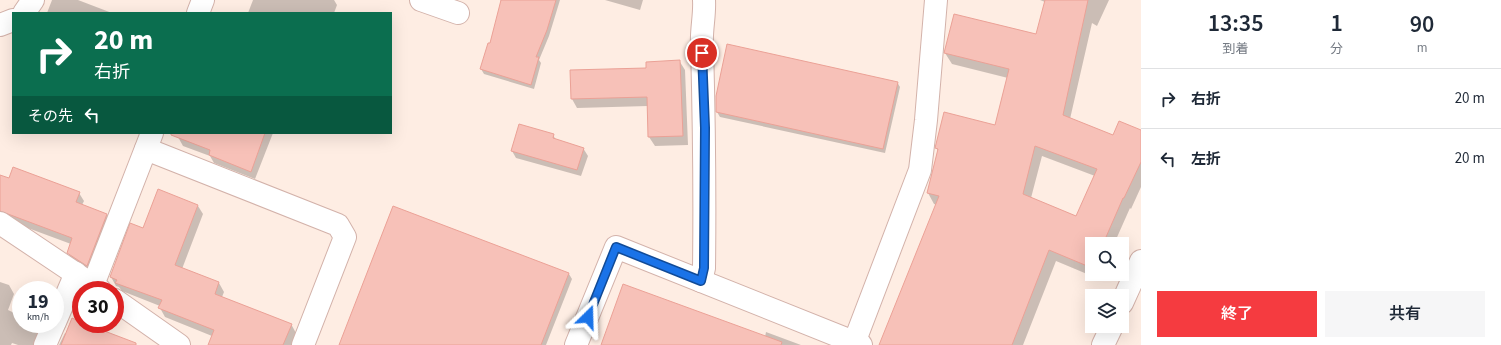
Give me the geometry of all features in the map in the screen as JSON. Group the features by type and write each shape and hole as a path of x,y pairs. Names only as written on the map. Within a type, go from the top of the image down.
{"street":[{"path":"25,12 34,0"},
{"path":"198,12 203,0"},
{"path":"421,0 458,13"},
{"path":"701,281 704,268 705,128 701,38 704,0"},
{"path":"576,345 616,247 701,281 826,339 858,344 920,170 926,120 936,0"},
{"path":"0,25 12,20"},
{"path":"91,281 149,141 338,225 345,237 303,345"},
{"path":"0,223 87,281"},
{"path":"1128,289 1141,261"},
{"path":"64,313 72,304"},
{"path":"124,306 179,345"},
{"path":"45,345 50,333"},
{"path":"1103,345 1109,333"}],"building":[{"path":"501,0 556,0 547,30 536,57 539,57 531,85 480,69 488,43 490,43"},
{"path":"1045,0 1088,0 1063,115 1113,135 1119,121 1141,130 1141,162 1106,237 1085,237 1085,265 1049,250 1012,345 879,345 939,196 927,193 938,149 935,148 944,112 995,125 1009,69 944,53 954,14 1036,34","holes":["1035,146 1097,169 1076,216 1023,194"]},
{"path":"727,44 898,82 883,149 716,112 716,96"},
{"path":"680,60 683,136 648,137 647,97 571,99 570,70 646,68 646,62"},
{"path":"519,124 554,134 553,138 584,148 577,170 511,151"},
{"path":"265,134 251,172 209,155 210,150 171,135"},
{"path":"13,167 80,192 76,202 107,214 87,266 67,253 72,238 0,211 0,175 9,178"},
{"path":"158,189 198,205 175,265 219,282 215,294 292,324 283,345 208,345 214,330 158,308 162,300 124,286 124,281 116,281 117,280 110,277 130,223 143,228"},
{"path":"393,206 569,273 541,345 339,345"},
{"path":"623,284 782,342 781,345 601,345"},
{"path":"72,318 72,333 110,333 136,343 136,345 61,345"}],"route":[{"path":"588,317 616,247 701,281 704,268 705,144 702,53"}]}
